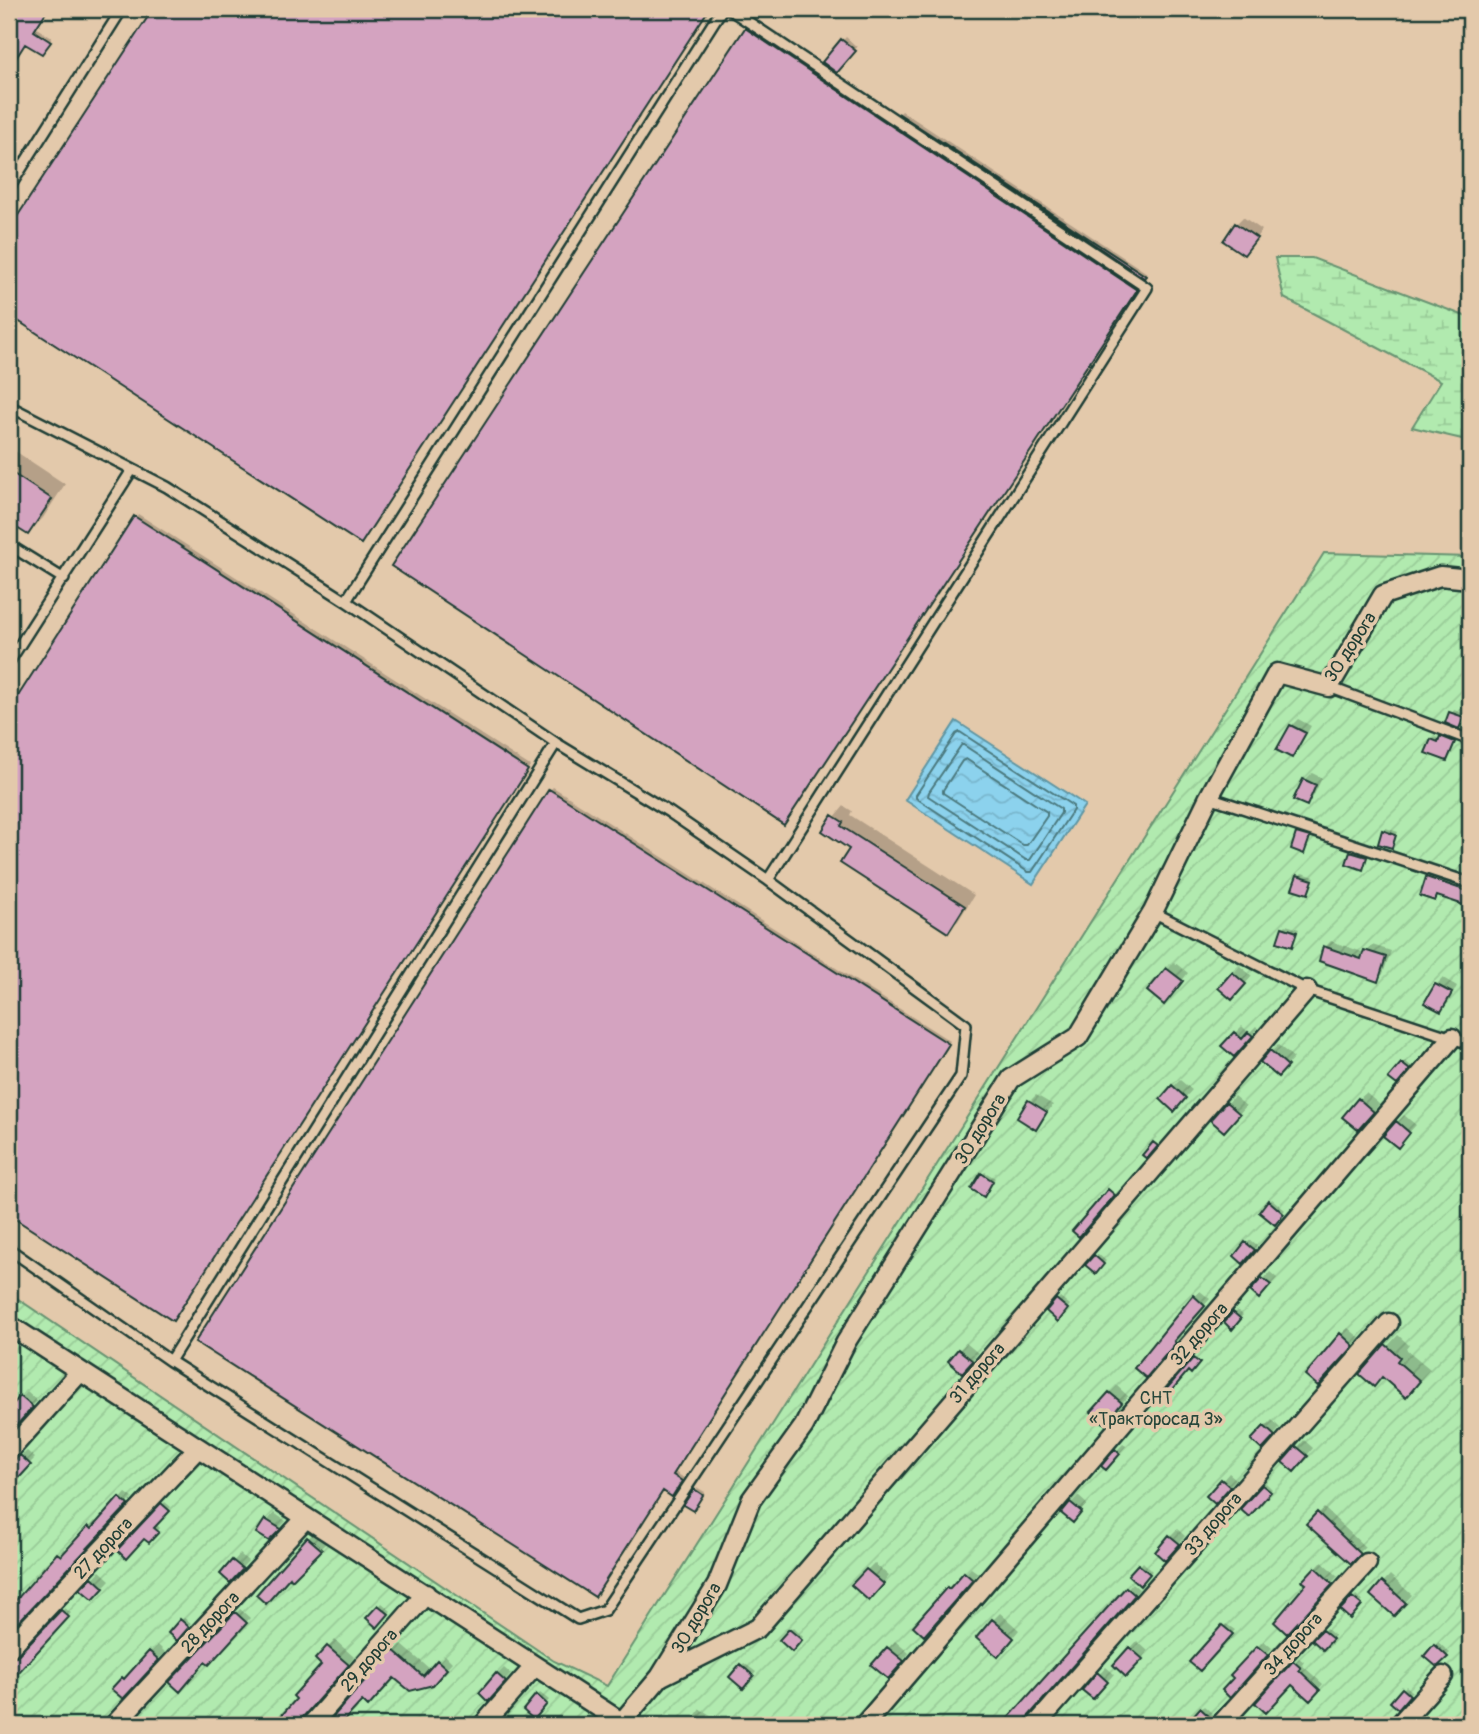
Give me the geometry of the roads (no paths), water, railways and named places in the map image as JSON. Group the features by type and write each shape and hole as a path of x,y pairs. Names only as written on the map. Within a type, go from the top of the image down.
{"street":[{"name":"30 дорога","path":"660,1677 717,1586 751,1500 804,1426 846,1342 1011,1079 1078,1037 1153,912 1209,797 1278,673 1329,687 1383,595 1440,576 1470,579"},
{"name":"31 дорога","path":"623,1724 660,1677 758,1628 1307,990"},
{"name":"32 дорога","path":"864,1725 1452,1038"},
{"name":"33 дорога","path":"1037,1725 1389,1323"},
{"path":"9,1325 623,1724"},
{"path":"9,1451 80,1372"},
{"name":"27 дорога","path":"9,1648 198,1448"},
{"name":"28 дорога","path":"114,1725 306,1518"},
{"name":"34 дорога","path":"1220,1725 1367,1563"},
{"name":"29 дорога","path":"311,1725 426,1594"},
{"path":"483,1725 534,1667"},
{"path":"1399,1725 1443,1675"}],"lane":[{"path":"9,188 122,9"},
{"path":"346,601 722,9"},
{"path":"729,9 1147,288 768,880"},
{"path":"9,406 167,487 346,601 556,743 669,812 768,880 966,1025 961,1076 605,1610 578,1619 170,1360 9,1249"},
{"path":"9,662 132,470"},
{"path":"9,545 64,579"},
{"path":"1329,687 1470,740"},
{"path":"170,1360 556,743"},
{"path":"1209,797 1470,883"},
{"path":"1153,912 1307,990 1470,1044"}],"water":[{"path":"956,721 1085,805 1033,884 905,800"}],"park label":[{"name":"СНТ «Тракторосад 3»","path":"1156,1408"}]}
